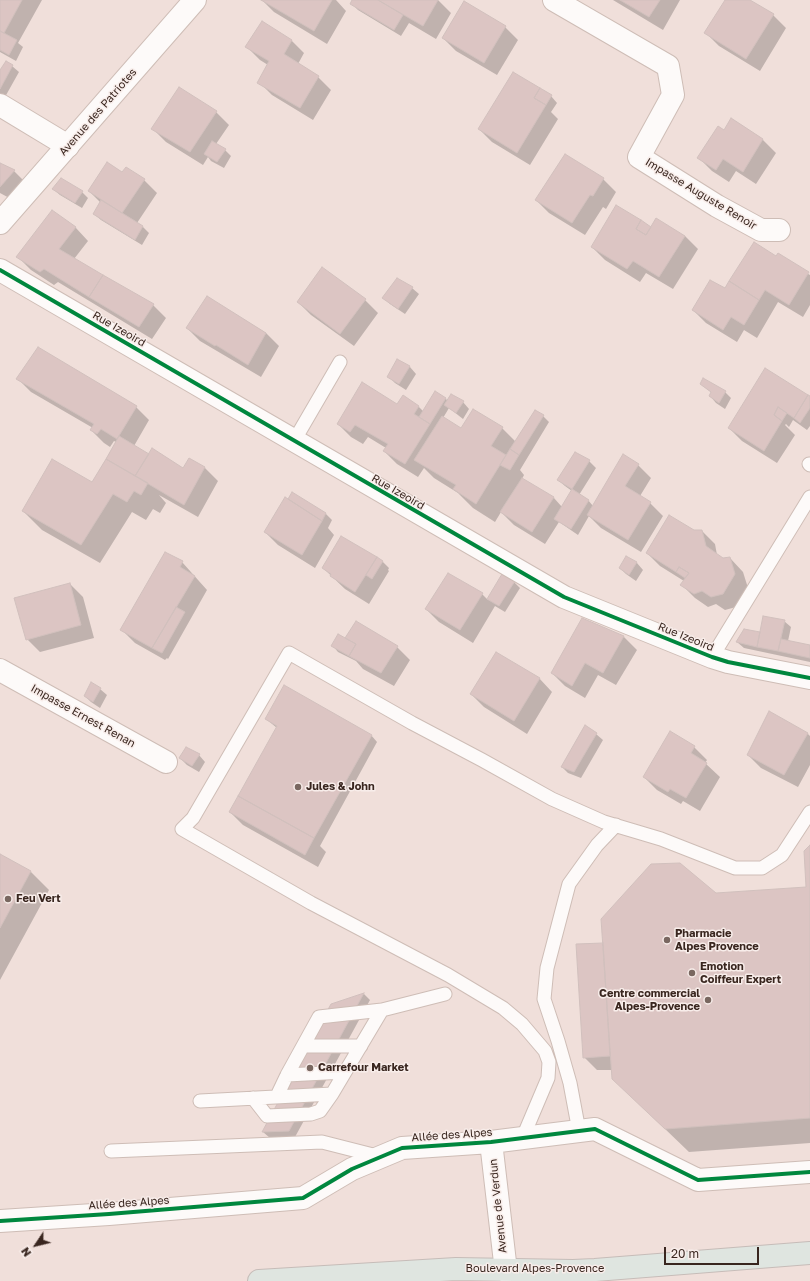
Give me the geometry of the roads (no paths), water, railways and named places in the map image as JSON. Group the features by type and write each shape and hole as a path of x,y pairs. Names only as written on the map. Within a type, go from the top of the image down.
{"main road":[{"name":"Boulevard Alpes-Provence","path":"259,1281 456,1269 506,1276 810,1253"}],"street":[{"name":"Avenue des Patriotes","path":"0,223 196,0"},
{"name":"Impasse Auguste Renoir","path":"554,0 668,66 673,95 639,157 717,206 761,230 779,230"},
{"path":"0,105 68,146"},
{"name":"Rue Izeoird","path":"0,270 564,597 712,657 728,662 810,678"},
{"name":"Impasse Ernest Renan","path":"0,670 166,762"},
{"name":"Allée des Alpes","path":"0,1221 303,1198 352,1169 402,1148 491,1142 595,1129 698,1180 810,1172"},
{"name":"Avenue de Verdun","path":"491,1142 506,1276"}],"lane":[{"path":"294,441 340,362"},
{"path":"712,657 810,497"},
{"path":"523,1137 548,1078 550,1062 545,1051 522,1024 502,1008 448,975 311,903 182,829 193,818 289,653 412,723 552,799 604,822 661,839 735,868 762,868 782,855 810,812"},
{"path":"579,1131 570,1084 544,999 547,968 569,884 597,845 616,825"},
{"path":"277,1096 319,1016 382,1010 445,994"},
{"path":"253,1098 267,1116 311,1114 320,1111 332,1094 382,1010"},
{"path":"303,1046 361,1046"},
{"path":"287,1075 345,1072"},
{"path":"200,1101 332,1094"},
{"path":"111,1151 322,1142 381,1157"}],"place":[{"name":"Jules & John","path":"298,787"},
{"name":"Feu Vert","path":"8,899"},
{"name":"Pharmacie Alpes Provence","path":"667,940"},
{"name":"Emotion Coiffeur Expert","path":"692,973"},
{"name":"Centre commercial Alpes-Provence","path":"708,1000"},
{"name":"Carrefour Market","path":"310,1068"}]}
